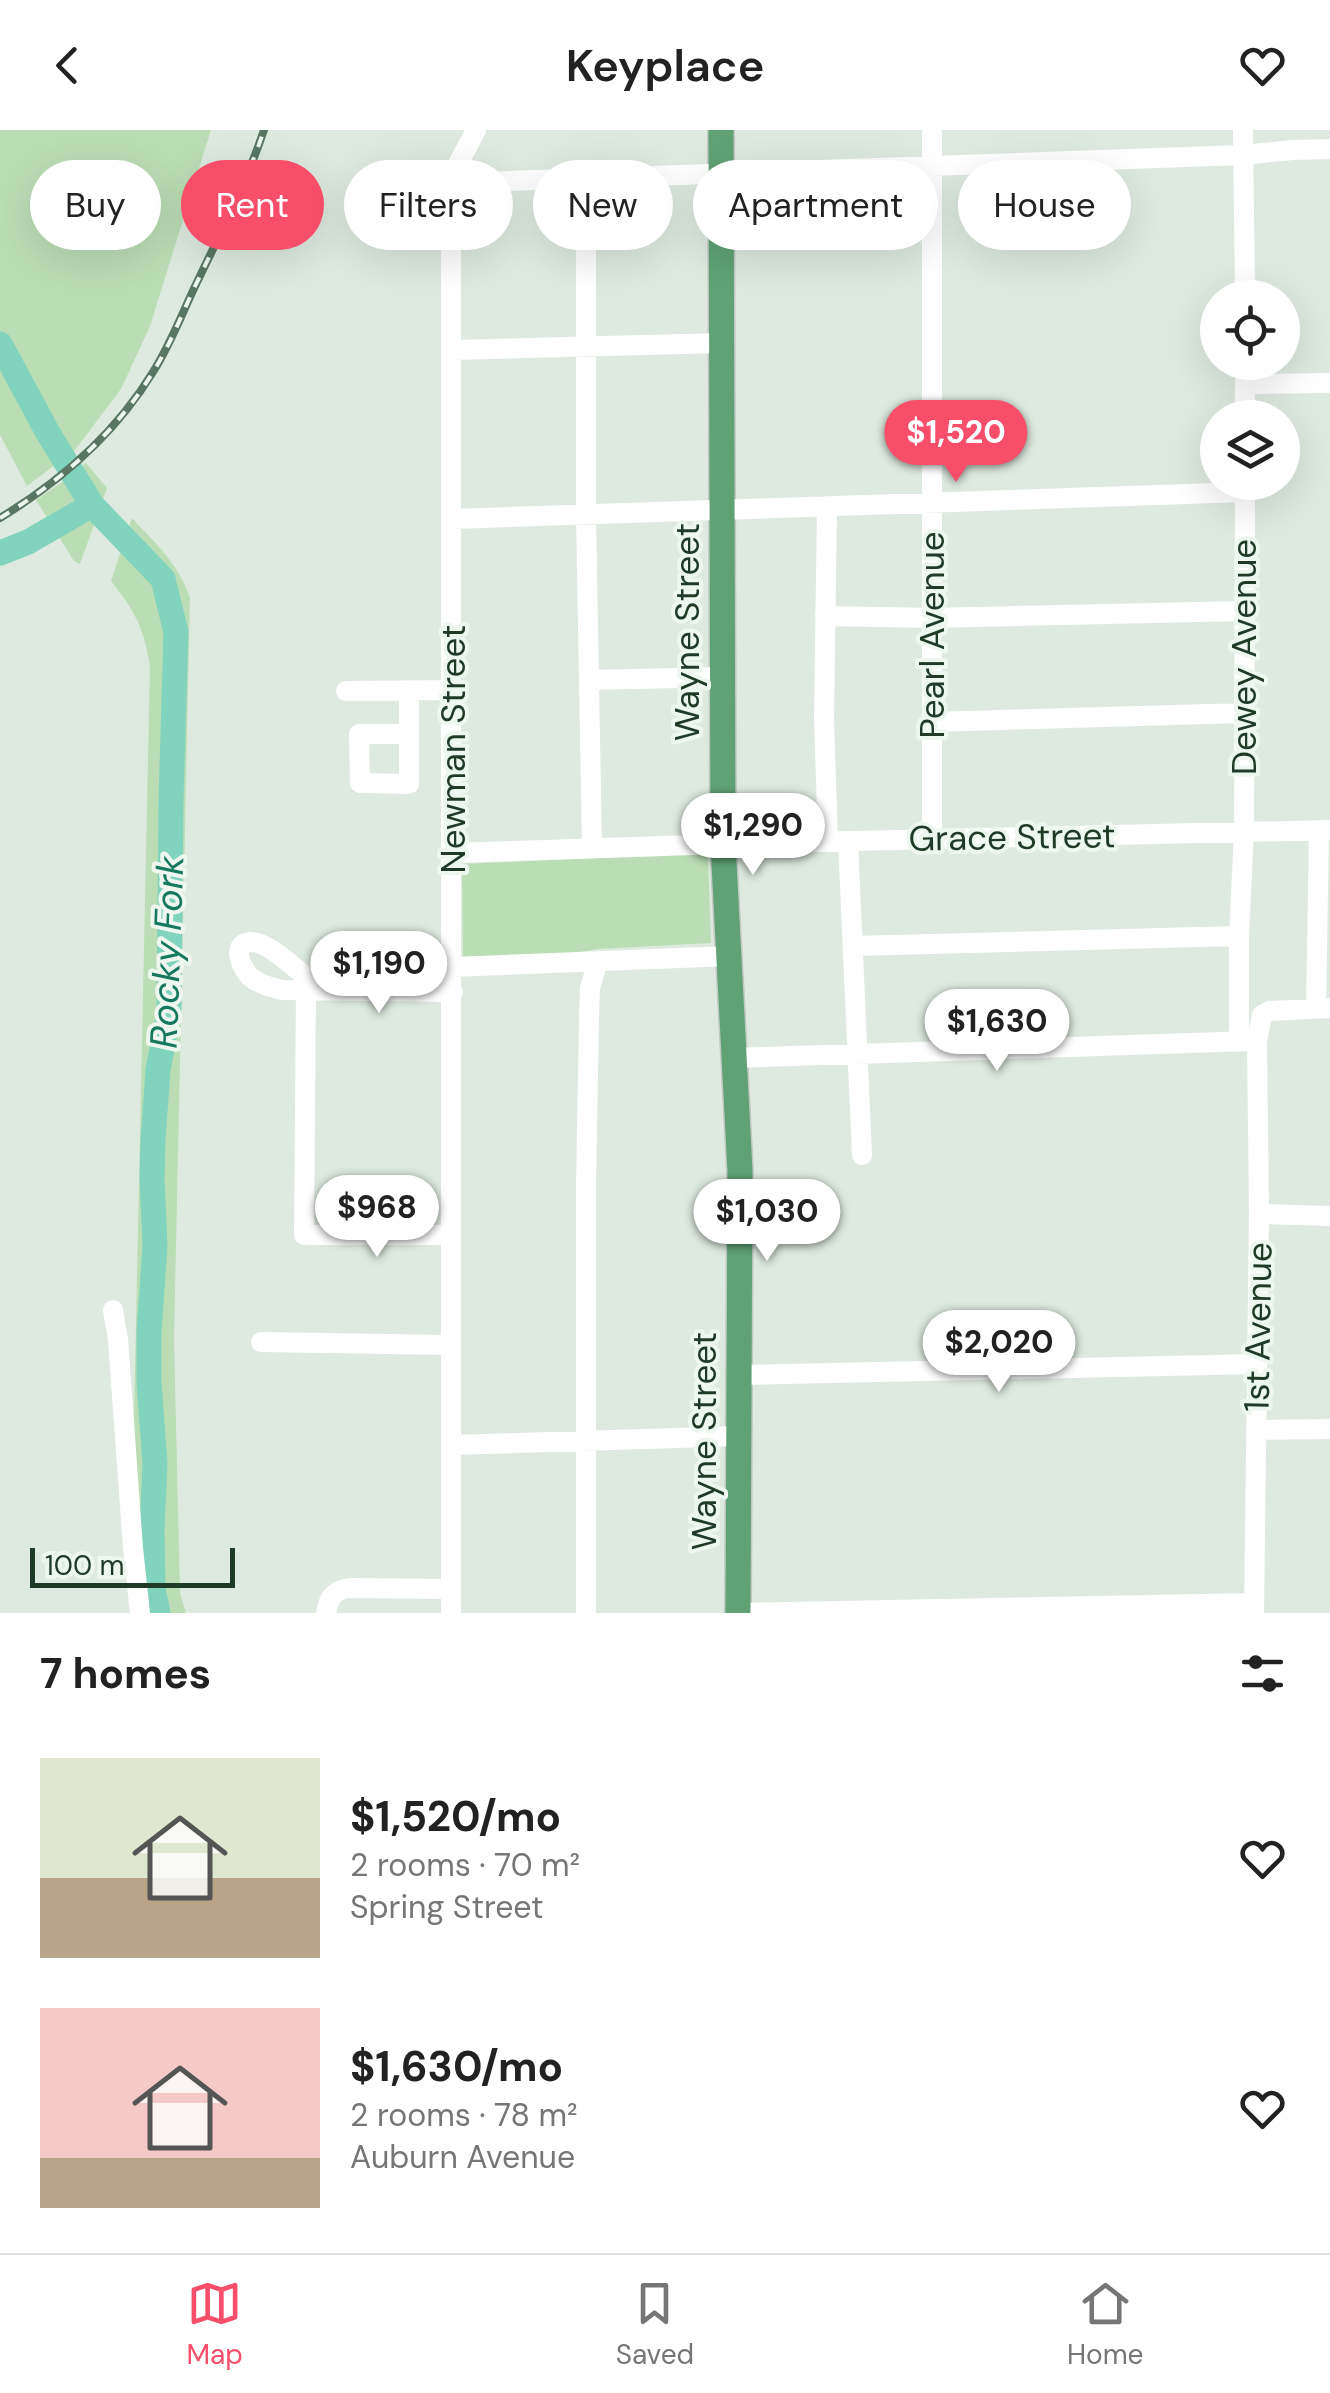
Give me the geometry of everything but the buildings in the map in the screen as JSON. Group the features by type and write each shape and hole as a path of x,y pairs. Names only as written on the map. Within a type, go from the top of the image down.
{"main road":[{"name":"Wayne Street","path":"721,130 722,160"},
{"name":"Wayne Street","path":"722,250 723,844 740,1171 738,1613"}],"street":[{"name":"Newman Street","path":"460,160 476,130"},
{"name":"Pearl Avenue","path":"932,130 932,160"},
{"path":"1243,130 1244,280"},
{"path":"938,164 1330,149"},
{"name":"Newman Street","path":"452,250 452,1613"},
{"path":"586,250 592,848"},
{"name":"Pearl Avenue","path":"932,250 932,839"},
{"path":"452,350 722,343"},
{"path":"1246,380 1246,400"},
{"path":"1246,384 1330,383"},
{"path":"452,520 1200,489"},
{"name":"Dewey Avenue","path":"1239,936 1244,832 1245,500"},
{"path":"826,506 824,719 853,946 862,1155"},
{"path":"825,616 932,618 1244,610"},
{"path":"590,680 722,677"},
{"path":"346,691 453,690"},
{"path":"408,691 409,734"},
{"path":"932,722 1244,714"},
{"path":"734,1058 1248,1041 1262,1015 1270,1011 1323,1009 1324,830"},
{"name":"Grace Street","path":"454,853 1324,830"},
{"path":"853,946 1239,936"},
{"name":"1st Avenue","path":"1239,936 1259,1214 1254,1608"},
{"path":"334,990 311,980 258,944 251,942 240,949 244,972 254,980 284,990 453,992"},
{"path":"453,968 730,956"},
{"path":"586,1613 589,1018 590,988 598,961"},
{"path":"306,990 304,1235 451,1235"},
{"path":"1259,1214 1330,1216"},
{"path":"112,1310 118,1340 140,1613"},
{"path":"261,1342 451,1344"},
{"path":"740,1375 1257,1364"},
{"path":"1256,1430 1330,1429"},
{"path":"451,1445 740,1436"},
{"path":"326,1613 330,1596 337,1590 452,1589"},
{"path":"738,1613 1254,1608"}],"green space":[{"path":"0,130 211,130 202,160 181,160 181,226 150,326 121,389 75,450 27,486 0,435"},
{"path":"86,463 107,488 80,564 74,561 36,500"},
{"path":"132,518 173,564 190,598 174,1339 180,1593 186,1613 149,1613 141,1564 134,1416 150,666 137,620 111,581"},
{"path":"708,853 711,943 598,949 564,955 463,957 462,864"}],"waterway":[{"name":"Rocky Fork","path":"0,344 92,505 163,579 176,632 169,1012 158,1070 153,1140 155,1246 149,1332 155,1463 153,1588 158,1613"},
{"path":"0,553 28,542 92,505"}],"railway":[{"path":"0,518 85,454 138,395 172,337 264,130"}]}
